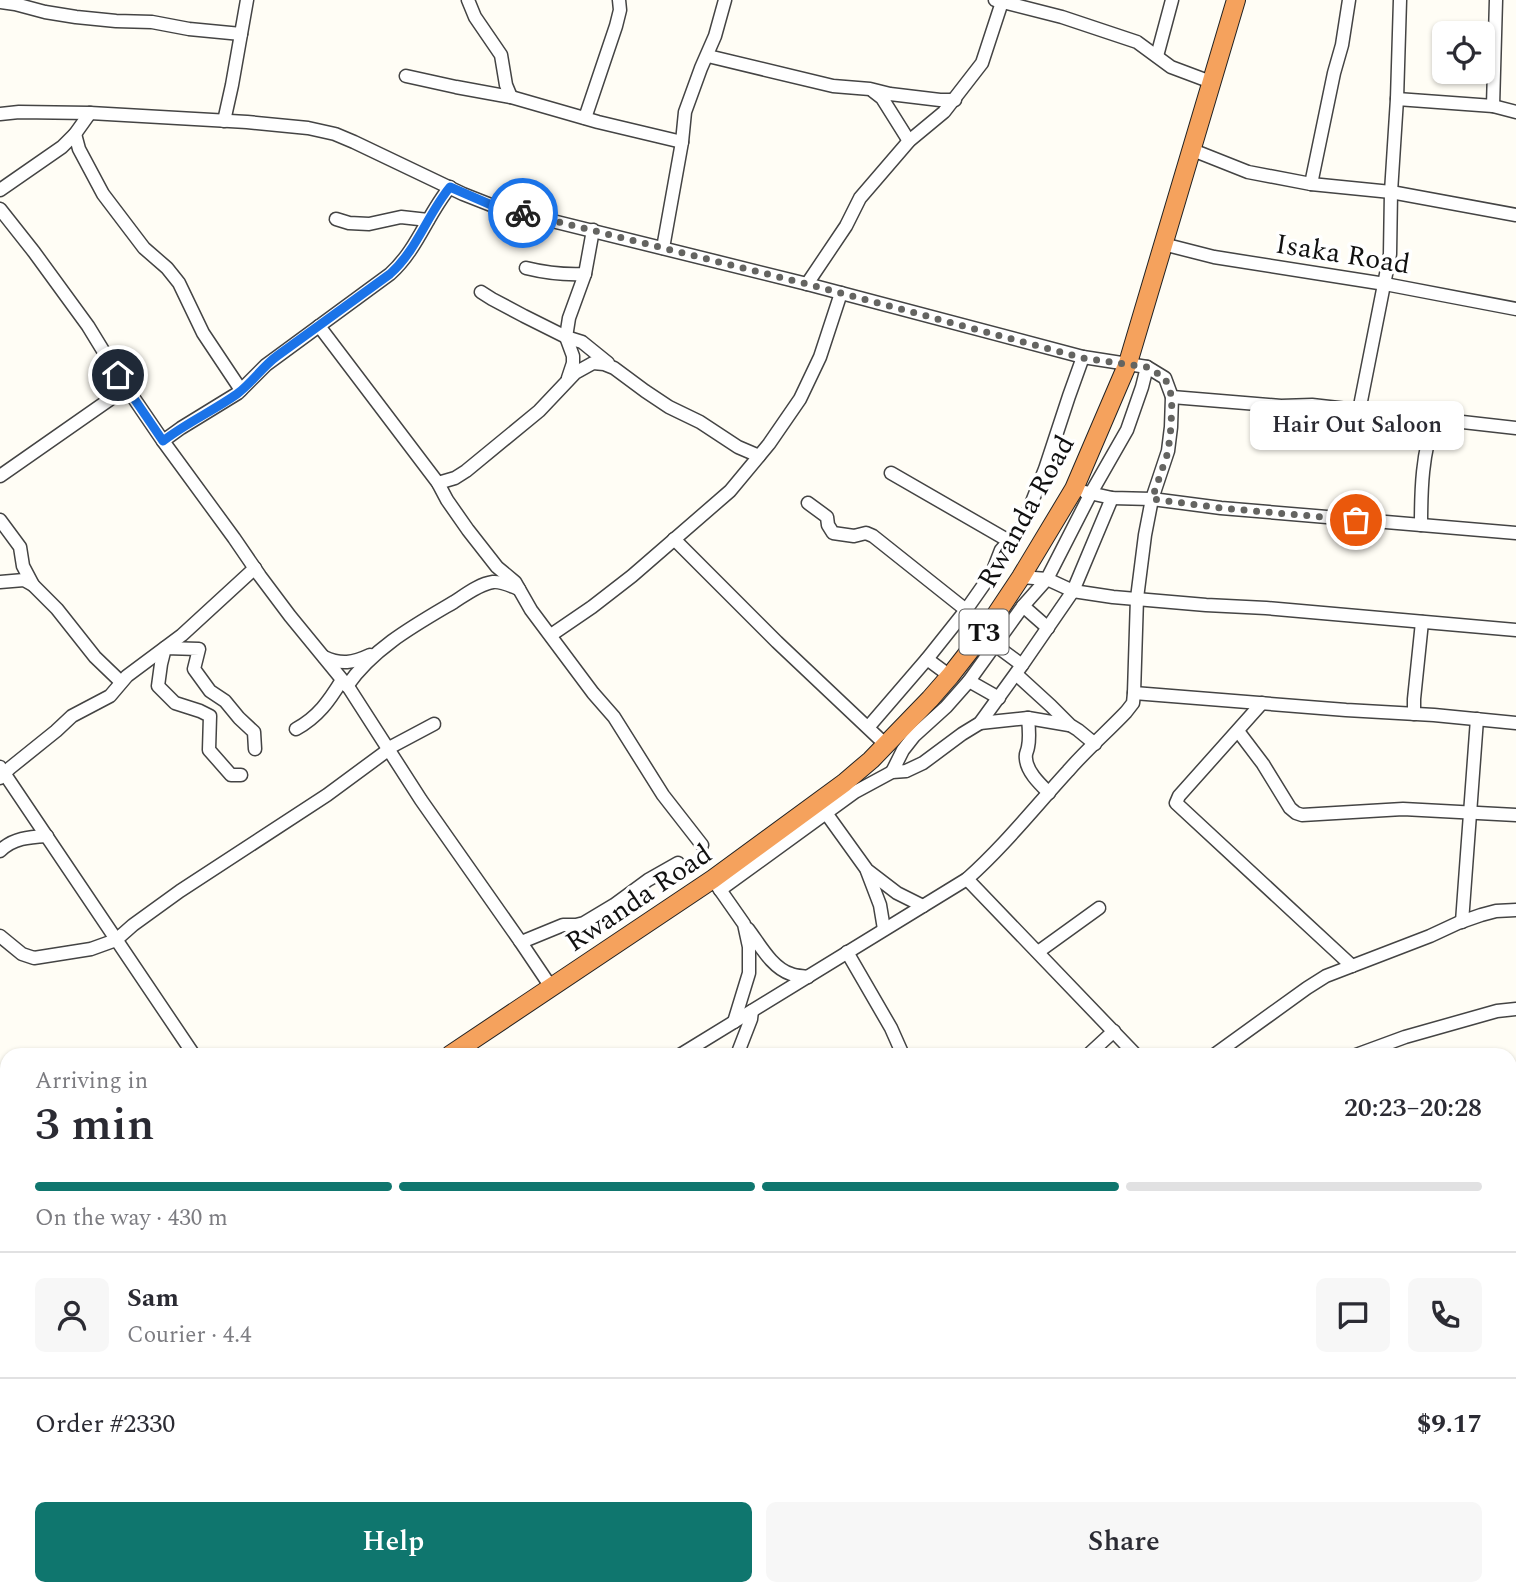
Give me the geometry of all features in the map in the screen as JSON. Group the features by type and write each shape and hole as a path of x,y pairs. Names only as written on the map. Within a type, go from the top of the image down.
{"highway":[{"name":"Rwanda Road","path":"460,1048 551,987 716,884 844,783 886,745 950,676 985,631 1082,491 1128,363 1236,0"}],"street":[{"path":"224,121 247,0"},
{"path":"468,0 475,18 501,55 511,97"},
{"path":"585,118 616,26 620,10 619,0"},
{"path":"663,248 685,112 708,56 725,0"},
{"path":"1157,56 1172,0"},
{"path":"1311,184 1349,0"},
{"path":"1359,411 1390,254 1400,0"},
{"path":"1493,106 1496,0"},
{"path":"807,284 834,246 860,198 909,141 955,100 982,62 999,1 1062,17 1137,42 1171,67 1211,82"},
{"path":"0,2 76,17 152,22 241,34"},
{"path":"708,56 833,86 955,100"},
{"path":"406,76 511,97 682,142"},
{"path":"870,89 882,98 909,141"},
{"path":"1397,99 1493,106 1516,112"},
{"path":"0,190 62,147 90,113"},
{"path":"0,114 90,113 308,128 335,134 496,207 807,284 1083,358 1147,367 1165,378 1172,397 1171,427 1168,452 1148,514 1137,598 1133,703 1007,840 967,879 734,1022 702,1048"},
{"path":"75,134 79,149 103,194 144,248 167,268 179,283 203,333 241,390"},
{"path":"1191,149 1248,172 1311,184 1391,192 1516,215"},
{"path":"163,441 241,390 265,365 390,274 400,265 450,187"},
{"path":"0,209 88,326 163,441 255,568 345,683 387,749 551,987"},
{"path":"335,219 369,224 401,216 428,220"},
{"path":"566,382 571,372 573,356 566,337 593,230"},
{"name":"Isaka Road","path":"1163,244 1214,257 1385,284 1516,309"},
{"path":"526,268 547,274 584,274"},
{"path":"481,292 566,337 582,342 669,407 700,422 738,447 760,456"},
{"path":"551,635 632,576 730,491 760,456 800,399 820,357 841,293"},
{"path":"319,326 438,483 468,530 497,567 515,582 531,610 614,718 663,794 702,845"},
{"path":"867,725 871,724 899,693 966,610 992,573 1001,550 1022,527 1083,358"},
{"path":"438,483 455,478 485,456 539,411 580,369 593,363 614,368"},
{"path":"892,772 914,736 969,681 1023,606 1047,579 1082,491 1127,430 1147,367"},
{"path":"0,476 127,388"},
{"path":"1172,397 1281,406 1312,405 1516,428"},
{"path":"1421,525 1423,476 1428,441 1435,419"},
{"path":"891,473 1009,541"},
{"path":"1082,491 1112,498 1152,499 1221,508 1516,533"},
{"path":"808,977 792,974 775,964 716,884 855,792 892,772 906,771 923,764 980,723 1073,591 1112,498"},
{"path":"808,503 827,517 833,533 854,536 866,533 873,536 966,610"},
{"path":"0,520 20,547 23,566 33,585"},
{"path":"674,539 776,642 886,745"},
{"path":"189,1048 2,773 72,716 110,696 121,682 182,635 255,568"},
{"path":"1021,577 1047,579 1073,591 1112,597 1516,629"},
{"path":"0,582 24,580 33,585 57,609 95,657 121,682"},
{"path":"296,729 313,719 365,663 411,628 478,587 491,582 519,589"},
{"path":"1023,606 1048,628"},
{"path":"1414,714 1422,622"},
{"path":"995,645 1070,725 1095,744"},
{"path":"165,648 199,649 194,669 210,691 225,701 254,732 255,749"},
{"path":"165,648 158,686 175,702 210,716 209,750 230,775 240,775"},
{"path":"323,657 334,662 348,663 383,649"},
{"path":"927,659 950,676"},
{"path":"969,681 999,698"},
{"path":"1134,693 1516,723"},
{"path":"1262,704 1179,796 1176,803 1352,965"},
{"path":"980,723 1028,718 1070,725"},
{"path":"1028,718 1029,740 1025,756 1027,764 1049,793"},
{"path":"1462,922 1477,719"},
{"path":"0,936 30,958 79,952 116,940 180,891 327,795 387,749 434,724"},
{"path":"1238,731 1263,764 1290,808 1302,815 1403,809 1516,816"},
{"path":"826,813 867,870 880,905 884,929"},
{"path":"0,851 17,840 47,836"},
{"path":"520,941 563,925 584,923 678,863"},
{"path":"867,870 898,893 923,906"},
{"path":"967,879 1130,1048"},
{"path":"1038,952 1099,908"},
{"path":"1223,1048 1315,982 1462,922 1496,911 1516,910"},
{"path":"734,1022 749,974 749,947 744,924"},
{"path":"847,952 891,1028 899,1048"},
{"path":"1375,1048 1497,1011 1516,1009"},
{"path":"740,1048 752,1011"},
{"path":"1096,1048 1114,1031"}],"way so far":[{"path":"523,213 807,284 1083,358 1147,367 1165,378 1172,397 1168,452 1152,499 1356,520"}],"place":[{"name":"Hair Out Saloon","path":"1356,520"}],"route":[{"path":"118,375 163,441 237,393 265,365 390,274 417,241 438,202 450,187 496,207 523,213"}]}
